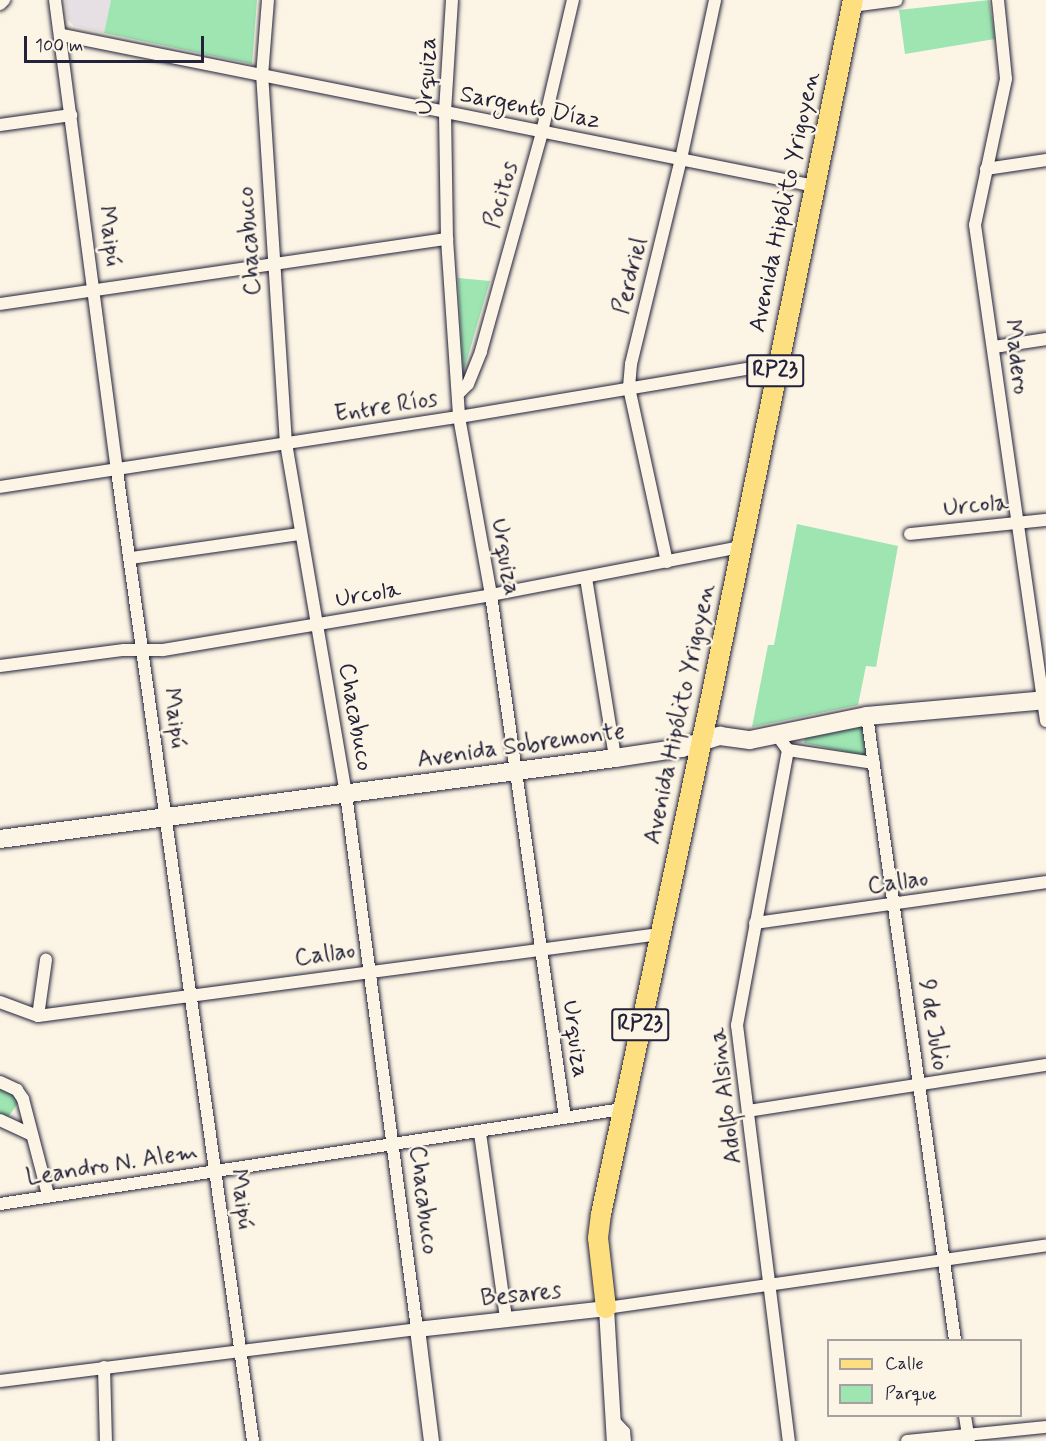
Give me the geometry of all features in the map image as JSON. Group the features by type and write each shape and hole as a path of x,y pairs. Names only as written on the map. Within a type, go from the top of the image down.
{"main road":[{"name":"Avenida Hipólito Yrigoyen","path":"606,1308 598,1238 622,1109 700,743 852,3"},
{"name":"Avenida Sobremonte","path":"0,839 167,819 615,758 700,743 720,736 750,740 867,716 1044,700"}],"street":[{"path":"0,3 4,0"},
{"name":"Maipú","path":"56,0 96,291 117,471 254,1441"},
{"name":"Chacabuco","path":"267,0 262,76 286,444 315,625 346,794 431,1441"},
{"name":"Urquiza","path":"452,0 446,112 447,239 459,417 491,596 565,1118"},
{"name":"Pocitos","path":"458,394 468,384 481,351 542,132 573,0"},
{"name":"Perdriel","path":"667,562 629,387 631,364 681,159 715,0"},
{"path":"852,3 897,0"},
{"name":"Madero","path":"998,0 1006,79 975,225 1046,722"},
{"name":"Sargento Díaz","path":"62,35 814,186"},
{"path":"0,125 71,115"},
{"path":"986,169 1046,160"},
{"path":"0,304 447,239"},
{"path":"994,347 1046,339"},
{"name":"Entre Ríos","path":"0,487 117,471 459,417 777,364"},
{"name":"Urcola","path":"910,534 1046,520"},
{"path":"131,558 300,534"},
{"name":"Urcola","path":"0,666 143,649 163,650 491,596 740,547"},
{"path":"586,578 615,758"},
{"name":"9 de Julio","path":"867,716 921,1086 955,1339"},
{"path":"777,735 788,750 874,763"},
{"name":"Adolfo Alsina","path":"788,750 737,1025 789,1441"},
{"name":"Callao","path":"755,923 1046,882"},
{"name":"Callao","path":"0,1002 38,1016 540,947 660,934"},
{"path":"38,1016 46,960"},
{"path":"748,1111 1046,1065"},
{"path":"0,1082 16,1090 26,1107 48,1195"},
{"path":"2,1121 19,1117 26,1107"},
{"name":"Leandro N. Alem","path":"0,1204 48,1195 394,1146 622,1109"},
{"path":"2,1121 32,1135"},
{"path":"480,1132 506,1319"},
{"name":"Besares","path":"0,1382 104,1367 606,1308 770,1282 1046,1245"},
{"name":"Avenida Hipólito Yrigoyen","path":"606,1308 614,1441"},
{"path":"104,1367 106,1441"},
{"path":"965,1417 966,1440"},
{"path":"612,1419 624,1432 625,1441"},
{"path":"907,1441 966,1440 1046,1426"}],"shaded area":[{"path":"65,0 111,0 104,33 74,26 68,20"}],"green space":[{"path":"111,0 257,0 252,64 104,33"},
{"path":"989,0 995,39 905,54 899,10"},
{"path":"458,278 490,281 463,373"},
{"path":"797,524 898,546 876,667 866,666 858,705 752,727 768,645 774,645"},
{"path":"862,727 865,730 866,756 804,743 805,738"},
{"path":"0,1088 13,1093 18,1103 9,1116 0,1115"}]}
